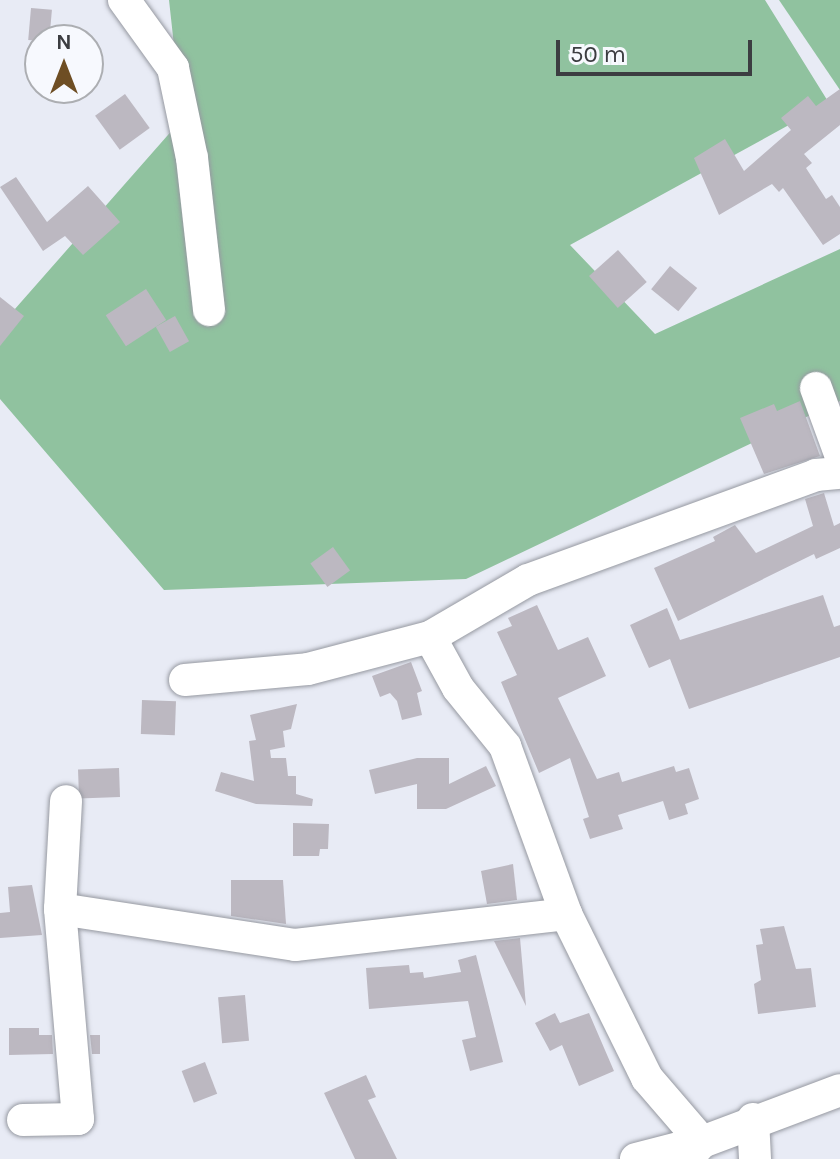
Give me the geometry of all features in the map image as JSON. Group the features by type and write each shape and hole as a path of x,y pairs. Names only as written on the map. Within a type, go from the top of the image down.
{"street":[{"path":"124,0 173,68 192,158 209,310"},
{"path":"816,388 840,454"},
{"path":"185,680 308,669 430,637 528,580 816,475 840,473"},
{"path":"430,637 458,688 505,746 566,914 647,1078 694,1151"},
{"path":"23,1120 78,1119 60,909 66,801"},
{"path":"60,909 295,945 566,914"},
{"path":"636,1159 694,1151 753,1119 840,1090"},
{"path":"753,1119 755,1159"}],"green space":[{"path":"169,0 765,0 829,103 570,245 655,334 840,249 840,401 466,579 164,590 0,399 0,326 182,119"},
{"path":"779,0 840,0 840,90"}],"building":[{"path":"31,8 52,10 51,24 30,24"},
{"path":"840,89 840,125 804,154 812,163 806,168 826,199 832,195 840,207 840,234 823,245 783,188 779,192 772,184 719,215 694,158 725,139 744,171 791,130 781,118 808,96 816,106"},
{"path":"125,94 150,128 120,150 95,116"},
{"path":"16,177 47,222 88,186 120,222 83,255 65,236 43,251 0,187"},
{"path":"618,250 647,282 618,308 589,276"},
{"path":"670,266 697,288 678,311 651,289"},
{"path":"146,289 166,320 126,346 106,315"},
{"path":"0,297 24,316 0,346"},
{"path":"175,316 189,341 170,352 156,327"},
{"path":"800,401 820,456 764,474 740,418 774,404 777,411"},
{"path":"824,493 834,526 840,523 840,548 816,559 814,554 678,621 654,568 715,541 713,537 735,525 756,553 813,526 805,499"},
{"path":"333,547 350,570 327,587 310,563"},
{"path":"823,595 834,627 840,625 840,657 689,709 670,659 649,668 630,625 667,608 680,640"},
{"path":"537,605 558,650 588,637 606,676 558,698 597,779 619,772 622,782 674,766 676,772 689,768 699,799 685,804 688,814 669,820 663,801 618,815 623,829 590,839 583,819 589,817 570,758 539,773 501,682 517,675 497,632 512,626 508,618"},
{"path":"411,662 422,691 417,693 422,715 402,720 397,701 390,693 380,697 372,676"},
{"path":"142,700 176,701 175,735 141,734"},
{"path":"297,704 291,729 283,731 285,747 270,750 271,758 286,758 288,776 296,776 296,794 313,799 312,806 256,804 215,791 221,772 254,781 249,741 256,740 250,715"},
{"path":"417,758 449,758 449,784 486,766 496,786 446,809 417,809 417,784 375,794 369,770"},
{"path":"119,768 120,797 79,798 78,769"},
{"path":"293,823 329,824 328,849 320,849 319,856 293,856"},
{"path":"513,864 517,900 487,904 481,871"},
{"path":"231,880 283,880 286,924 231,916"},
{"path":"32,885 42,935 0,938 0,913 10,912 8,887"},
{"path":"784,926 796,969 811,968 816,1007 758,1014 754,984 761,980 756,945 763,944 760,929"},
{"path":"520,938 526,1006 494,941"},
{"path":"476,955 503,1062 470,1071 462,1040 476,1037 468,1001 369,1009 366,968 409,965 410,973 423,972 424,978 461,972 458,960"},
{"path":"245,995 249,1041 222,1043 218,997"},
{"path":"555,1013 560,1023 589,1013 614,1071 579,1086 562,1045 550,1051 535,1023"},
{"path":"9,1028 39,1028 39,1035 52,1035 53,1054 9,1055"},
{"path":"90,1035 100,1035 100,1054 92,1054"},
{"path":"205,1062 217,1094 194,1103 182,1071"},
{"path":"366,1075 376,1097 368,1100 397,1159 355,1159 324,1093"}]}
